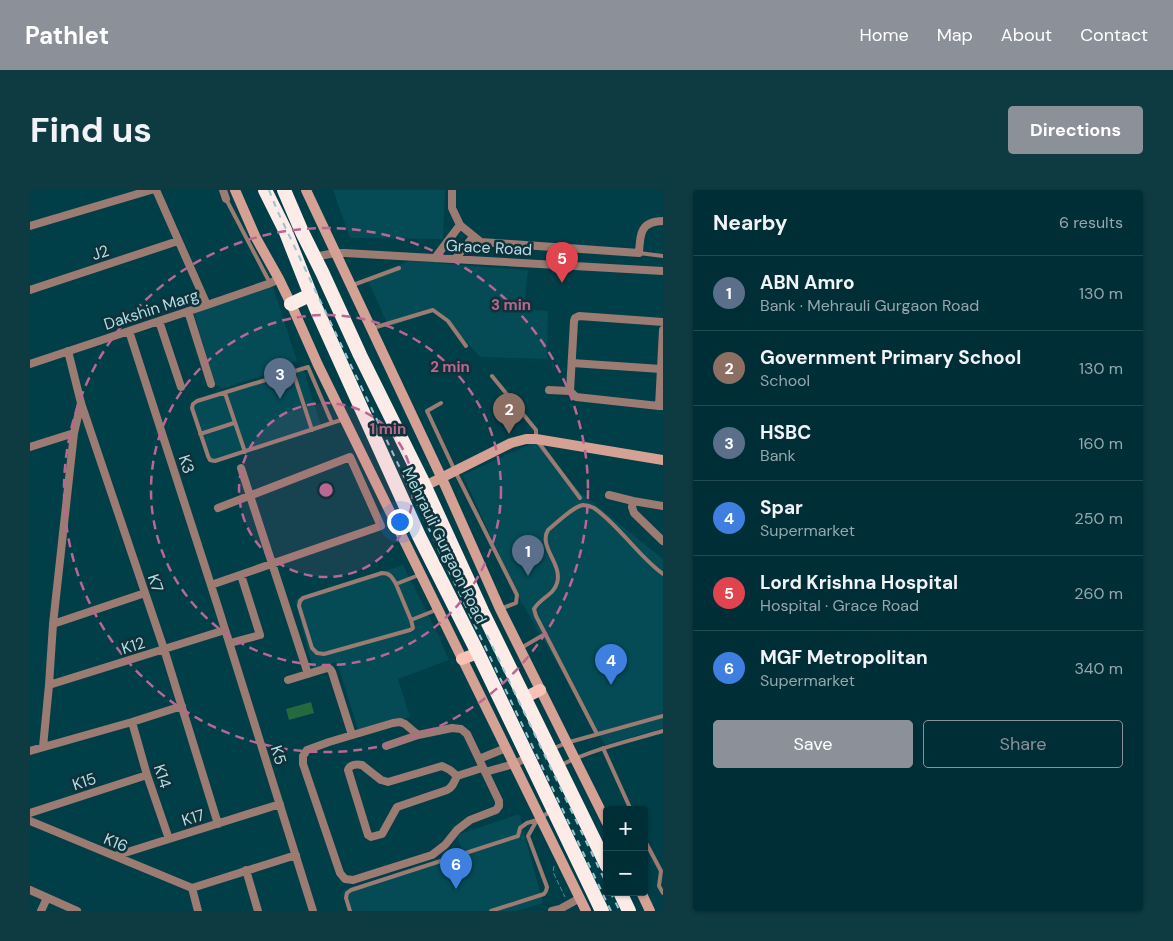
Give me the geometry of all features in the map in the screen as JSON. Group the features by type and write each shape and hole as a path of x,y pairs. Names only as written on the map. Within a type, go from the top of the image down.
{"highway":[{"name":"Mehrauli Gurgaon Road","path":"265,190 285,230 310,295 420,536 602,911"},
{"name":"Mehrauli Gurgaon Road","path":"284,190 360,355 425,486 482,611 603,858"},
{"path":"291,304 310,295"},
{"path":"342,363 360,355"},
{"path":"622,896 629,911"}],"main road":[{"path":"462,659 478,653"},
{"path":"524,698 540,690"}],"street":[{"path":"30,226 151,190"},
{"path":"156,190 207,305"},
{"path":"222,190 226,199"},
{"path":"235,190 275,281 291,304 313,366 345,419 586,911"},
{"path":"306,190 441,477 500,609 603,816"},
{"path":"452,190 452,208 460,225 481,242 639,253 643,228 650,224 663,222"},
{"path":"435,258 460,225"},
{"path":"454,259 473,236"},
{"name":"J2","path":"30,290 178,241"},
{"name":"Grace Road","path":"314,257 335,253 663,271"},
{"name":"Dakshin Marg","path":"30,364 275,281"},
{"path":"188,311 211,384"},
{"path":"570,392 572,317 663,322"},
{"path":"160,321 181,387"},
{"path":"549,390 570,392 576,397 661,406 663,330"},
{"name":"K3","path":"129,331 218,607"},
{"name":"K7","path":"68,351 81,403 164,649 218,824"},
{"path":"572,363 661,369"},
{"path":"43,747 53,624 74,433 81,403"},
{"path":"30,447 74,433"},
{"path":"425,486 511,443 526,439 536,439 663,460"},
{"path":"211,585 381,526 350,457 218,508"},
{"path":"241,468 308,674"},
{"path":"609,496 663,506"},
{"path":"633,501 634,513 663,541"},
{"path":"230,643 260,635 241,575"},
{"path":"53,624 145,593"},
{"name":"K5","path":"218,607 313,911"},
{"name":"K12","path":"49,686 226,630"},
{"path":"288,680 327,668 332,672 352,735"},
{"path":"30,751 182,706"},
{"name":"K14","path":"132,722 147,775 170,839"},
{"path":"386,746 418,735 452,728 460,729 467,734 499,801 499,806 496,810 470,820 432,855 353,880 345,879 340,873 303,764 303,756 307,750 329,742 394,723 400,722 405,724 418,735"},
{"path":"479,759 506,748"},
{"path":"457,776 514,764 528,757"},
{"path":"353,765 362,765 381,780 388,782 442,766 457,776 452,788 397,807 382,834 371,838 368,835 348,770 353,765"},
{"name":"K15","path":"30,813 147,775"},
{"name":"K17","path":"115,856 280,804"},
{"name":"K16","path":"30,821 192,888"},
{"path":"198,911 192,888 296,855"},
{"path":"246,870 258,911"},
{"path":"30,890 77,911"},
{"path":"643,896 650,911"},
{"path":"42,911 47,898"},
{"path":"558,910 580,898"}],"lane":[{"path":"226,199 275,281"},
{"path":"639,253 663,256"},
{"path":"350,286 399,268"},
{"path":"371,329 433,310 448,321 466,346"},
{"path":"332,423 313,366 197,401 193,404 192,408 208,456 210,460 215,461 345,419"},
{"path":"293,372 312,430"},
{"path":"492,376 536,430 536,439 580,498"},
{"path":"225,393 244,452"},
{"path":"441,403 427,411 455,471 518,595 516,603 500,609"},
{"path":"200,434 234,423"},
{"path":"597,734 534,610 537,604 553,592 558,581 557,568 545,541 545,534 575,508 582,505 593,507 663,574"},
{"path":"382,573 391,575 396,584 411,620 412,628 410,630 324,654 317,653 312,648 299,606 303,598 382,573"},
{"path":"396,584 421,574"},
{"path":"411,620 438,610"},
{"path":"520,649 545,634"},
{"path":"550,750 597,734 663,716"},
{"path":"558,767 603,748 663,730"},
{"path":"603,748 629,806"},
{"path":"350,911 346,898 347,893 352,890 518,836 520,828 553,809"},
{"path":"491,911 544,894 546,891 547,886 528,836 539,818"},
{"path":"648,846 662,872 660,886 663,893"}],"shaded area":[{"path":"333,190 445,190 443,239 350,238"},
{"path":"409,261 528,270 524,309 548,311 547,359 480,357 438,310 389,327 367,279"},
{"path":"273,287 297,361 289,363 290,367 221,389 219,385 216,386 193,311"},
{"path":"303,368 322,429 211,464 192,402"},
{"path":"535,442 581,493 663,559 663,728 605,745 518,596 463,475"},
{"path":"403,565 449,660 398,679 410,717 359,733 337,662 313,669 295,600"},
{"path":"519,814 543,903 517,911 348,911 342,891 462,851 457,835"}],"green space":[{"path":"311,702 314,713 289,720 286,709"}],"railway":[{"path":"269,190 611,911"},
{"path":"487,635 603,877"},
{"path":"612,896 620,911"}],"place":[{"name":"Lord Krishna Hospital","path":"562,283"},
{"name":"HSBC","path":"280,399"},
{"name":"Government Primary School","path":"509,434"},
{"name":"ABN Amro","path":"528,576"},
{"name":"Spar","path":"611,685"},
{"name":"MGF Metropolitan","path":"456,889"}]}
